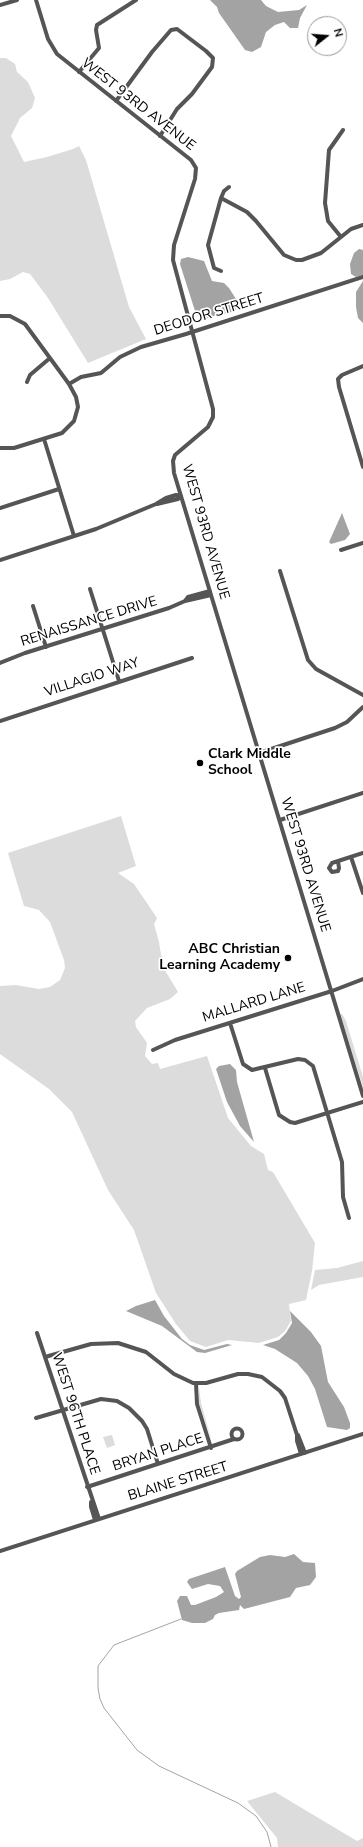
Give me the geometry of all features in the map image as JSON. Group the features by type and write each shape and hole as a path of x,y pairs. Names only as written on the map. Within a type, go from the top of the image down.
{"street":[{"path":"0,5 17,0"},
{"name":"WEST 93RD AVENUE","path":"36,0 53,50 191,160 196,168 195,179 175,241 173,255 174,268 213,409 212,417 208,426 175,456 173,467 363,1096"},
{"path":"79,72 99,48 96,31 97,25 136,0"},
{"path":"116,101 152,52 171,30 177,29 194,42 212,57 213,65 192,94 177,108 160,136"},
{"path":"341,238 328,221 325,203 329,150 343,130"},
{"path":"221,271 214,268 208,245 221,198 224,191 229,187"},
{"path":"221,198 248,213 279,250 290,259 302,260 321,253 351,229 363,225"},
{"name":"DEODOR STREET","path":"69,384 81,376 101,373 120,357 141,346 192,333 363,277"},
{"path":"0,316 14,317 25,324 69,384 77,402 77,416 67,430 14,448 0,448"},
{"path":"27,382 30,375 50,358"},
{"path":"363,366 342,375 338,379 338,387 363,467"},
{"path":"44,438 74,536"},
{"path":"0,508 59,489"},
{"path":"0,560 96,529 156,504 178,499 181,496"},
{"path":"341,550 363,543"},
{"path":"280,571 305,656 310,664 322,673 363,695"},
{"path":"90,588 119,681"},
{"name":"RENAISSANCE DRIVE","path":"0,663 46,646 169,608 184,601 210,593"},
{"path":"33,606 46,646"},
{"name":"VILLAGIO WAY","path":"0,721 192,658"},
{"path":"259,753 335,728 347,722 363,707"},
{"path":"280,820 363,793"},
{"path":"338,861 363,853"},
{"path":"351,857 363,893"},
{"name":"MALLARD LANE","path":"153,1050 175,1040 332,991 363,979"},
{"path":"230,1023 243,1064 252,1070 298,1059 305,1060 313,1066 342,1162 343,1197 348,1218"},
{"path":"265,1068 279,1115 285,1121 295,1122 363,1102"},
{"name":"WEST 96TH PLACE","path":"37,1333 87,1487 91,1507 97,1520"},
{"path":"45,1357 91,1344 118,1342 146,1352 180,1379 196,1383 206,1383 245,1374 268,1380 280,1390 285,1398 297,1435 297,1441 303,1453"},
{"path":"196,1383 197,1404 211,1448"},
{"path":"36,1418 101,1399 113,1400 136,1415 147,1429 158,1464"},
{"name":"BLAINE STREET","path":"0,1551 363,1434"},
{"name":"BRYAN PLACE","path":"87,1487 211,1448 234,1439"}],"shaded area":[{"path":"210,0 261,0 266,6 278,12 299,10 307,5 300,18 298,28 290,28 284,22 275,25 266,32 261,47 252,52 245,50 219,13 217,7"},
{"path":"0,58 6,58 15,64 17,72 28,82 35,98 32,108 20,118 11,136 24,162 47,157 79,146 86,160 129,307 146,339 88,363 48,298 30,274 23,272 10,279 0,281"},
{"path":"359,249 363,250 363,275 356,277 351,274 350,264 354,253"},
{"path":"188,257 204,261 212,281 224,283 229,288 236,299 236,311 203,320 196,314 180,264 181,259"},
{"path":"363,281 363,323 358,318 356,292"},
{"path":"342,513 350,534 345,540 331,544 329,542"},
{"path":"121,816 136,866 118,873 134,884 157,918 154,924 159,942 163,967 178,992 170,999 147,1008 135,1021 136,1027 147,1043 145,1056 152,1064 158,1063 160,1069 207,1056 228,1118 251,1146 264,1154 268,1170 273,1172 315,1243 312,1271 306,1300 289,1304 291,1321 285,1331 278,1337 259,1343 228,1340 206,1347 190,1341 176,1324 156,1293 134,1230 108,1190 72,1112 49,1089 0,1054 0,986 16,985 39,989 50,987 60,980 65,968 64,960 50,922 39,910 24,906 8,853"},
{"path":"340,1014 342,1014 346,1021 363,1077 363,1087"},
{"path":"230,1064 236,1070 237,1082 254,1142 240,1126 227,1102 216,1069 219,1066"},
{"path":"363,1261 363,1277 319,1285 311,1290 315,1270 337,1268"},
{"path":"155,1300 164,1316 182,1339 190,1345 204,1350 227,1344 232,1345 205,1353 197,1352 162,1326 126,1311"},
{"path":"290,1311 311,1332 321,1346 328,1382 344,1407 350,1423 350,1428 347,1430 327,1427 315,1389 308,1376 297,1363 275,1349 263,1345 279,1340 286,1333 292,1323"},
{"path":"199,1388 201,1403 212,1442 199,1403"},
{"path":"112,1435 115,1445 107,1448 103,1437"},
{"path":"294,1554 303,1562 315,1563 316,1577 310,1585 296,1588 290,1597 244,1609 240,1605 239,1610 219,1613 215,1615 213,1619 205,1623 192,1623 182,1620 177,1601 180,1596 187,1596 191,1605 195,1605 216,1597 224,1592 220,1586 208,1584 192,1589 187,1582 189,1579 225,1567 235,1596 239,1599 241,1597 235,1574 237,1571 260,1557 270,1555 285,1557"},
{"path":"275,1792 357,1841 363,1838 363,1847 278,1847 277,1838 247,1801"}],"waterway":[{"path":"181,1619 114,1645 98,1666 98,1688 100,1699 104,1708 137,1750 159,1766 238,1803 256,1816 267,1832 271,1847"}],"place":[{"name":"Clark Middle School","path":"200,763"},
{"name":"ABC Christian Learning Academy","path":"288,958"}]}
